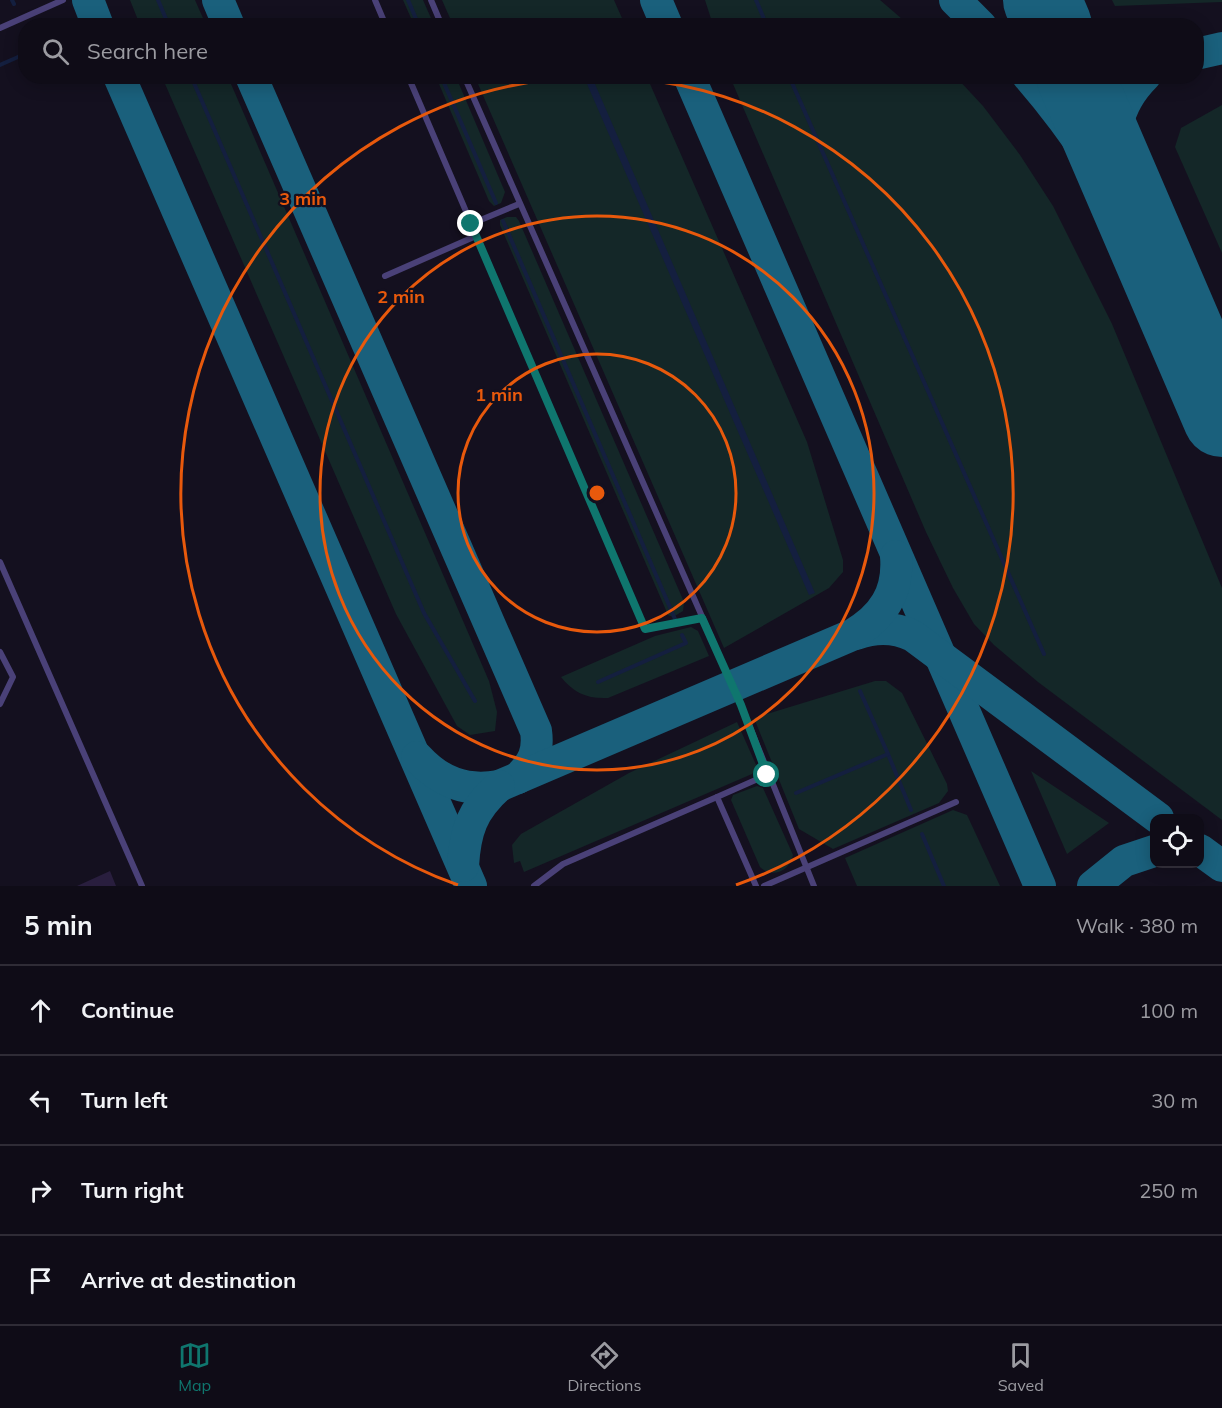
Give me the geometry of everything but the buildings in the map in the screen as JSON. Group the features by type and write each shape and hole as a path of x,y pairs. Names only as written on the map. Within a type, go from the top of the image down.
{"lane":[{"path":"22,18 63,0"},
{"path":"375,0 383,18"},
{"path":"431,0 439,18"},
{"path":"0,28 18,20"},
{"path":"411,84 645,629 702,618"},
{"path":"467,84 741,705 767,775 814,886"},
{"path":"471,224 519,204"},
{"path":"385,276 476,236"},
{"path":"0,562 142,886"},
{"path":"0,652 13,677 0,704"},
{"path":"534,886 563,864 767,775"},
{"path":"717,797 756,886"},
{"path":"764,886 956,802"}],"green space":[{"path":"130,0 195,0 203,18 137,18"},
{"path":"403,0 423,0 431,18 411,18"},
{"path":"442,0 614,0 622,18 450,18"},
{"path":"705,0 880,0 901,18 711,18"},
{"path":"1112,0 1222,0 1222,2 1115,6"},
{"path":"165,84 231,84 489,681 497,712 495,731 470,735 457,726 396,614"},
{"path":"439,84 459,84 505,192 501,203 494,206 489,201"},
{"path":"478,84 650,84 807,442 843,560 843,572 829,588 724,648"},
{"path":"733,84 963,84 983,106 1020,155 1053,206 1112,324 1222,588 1222,820 1038,682 994,645 974,624 953,588 926,532"},
{"path":"1222,105 1222,253 1175,147 1181,128"},
{"path":"516,217 519,221 684,602 683,611 673,617 668,615 500,225 500,220"},
{"path":"691,627 698,631 709,656 608,698 582,694 561,677 655,636"},
{"path":"875,681 886,681 902,693 947,784 948,791 939,803 833,849 799,829 754,718"},
{"path":"737,722 757,767 752,774 524,872 520,861 514,863 512,845 521,834 629,773"},
{"path":"1031,771 1109,823 1067,854"},
{"path":"757,786 763,788 793,855 788,865 780,872 765,871 760,867 731,800 733,795"},
{"path":"953,810 967,815 1000,886 857,886 845,858"}],"water":[{"path":"587,84 595,84 815,593 809,595"}],"waterway":[{"path":"12,0 14,4"},
{"path":"158,0 166,18"},
{"path":"408,0 416,18"},
{"path":"756,0 764,18"},
{"path":"0,65 18,57"},
{"path":"194,84 424,613 475,701"},
{"path":"444,84 496,203"},
{"path":"793,84 1044,654"},
{"path":"503,221 675,619"},
{"path":"598,682 686,643 682,635"},
{"path":"796,793 888,754 860,691"},
{"path":"888,754 911,810"},
{"path":"922,834 944,886"}],"taxiway":[{"path":"88,0 95,18"},
{"path":"218,0 226,18"},
{"path":"656,0 664,18"},
{"path":"955,0 973,18"},
{"path":"1204,52 1222,48"},
{"path":"122,84 471,886"},
{"path":"254,84 536,731 537,745 534,757 518,778"},
{"path":"692,84 1040,886"},
{"path":"1035,84 1065,122 1098,170 1158,270"},
{"path":"1121,182 1116,153 1117,126 1127,100 1138,84"},
{"path":"417,757 435,773 454,783 475,788 499,786 852,635 872,620 887,603 895,581 896,556"},
{"path":"856,634 885,629 913,636 1153,814"},
{"path":"463,866 468,832 476,813 499,786"},
{"path":"1093,886 1124,861 1150,852"},
{"path":"1204,853 1222,866"}],"runway":[{"path":"1042,0 1050,18"},
{"path":"1078,84 1222,418"}],"route":[{"path":"471,224 645,629 702,618 741,705 767,775"}]}
